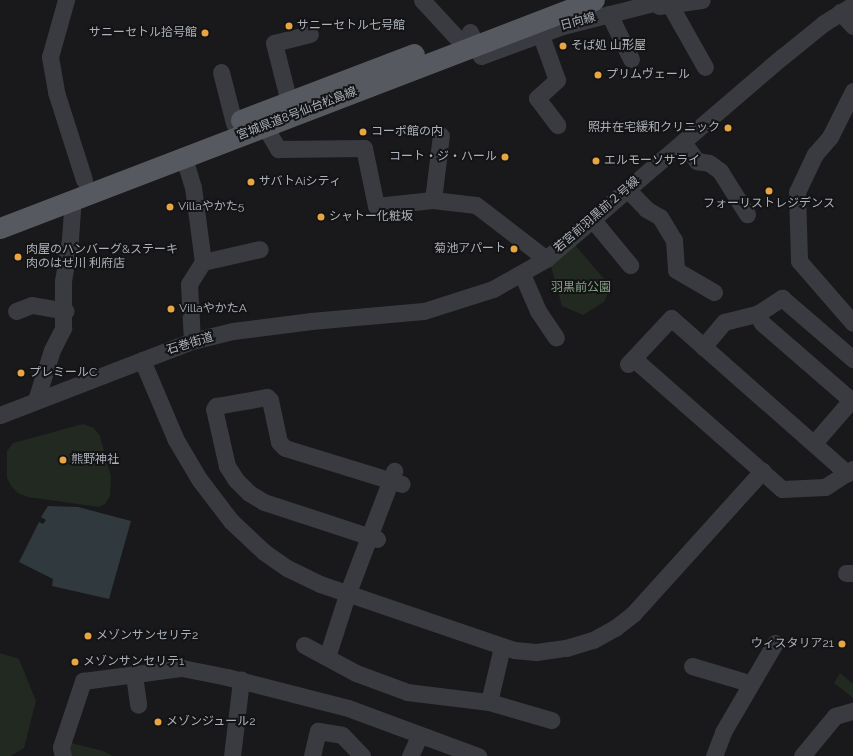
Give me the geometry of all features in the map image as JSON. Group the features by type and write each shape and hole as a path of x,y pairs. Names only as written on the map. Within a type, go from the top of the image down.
{"main road":[{"name":"宮城県道8号仙台松島線","path":"0,228 265,127 556,0"},
{"name":"宮城県道8号仙台松島線","path":"0,212 288,102 467,38 602,7"}],"street":[{"path":"66,0 50,57 56,92 84,180"},
{"name":"日向線","path":"422,0 467,38 481,56 602,7 652,2 659,6 702,0"},
{"path":"670,5 705,67"},
{"path":"602,7 631,59"},
{"path":"847,8 853,26"},
{"name":"若宮前羽黒前２号線","path":"390,315 424,311 458,302 522,274 546,259 798,44 847,8"},
{"path":"540,33 557,80 537,98 557,125"},
{"path":"288,102 274,43 310,34"},
{"path":"221,72 234,123"},
{"path":"853,91 830,137 815,154 797,192 799,261 853,323"},
{"path":"265,127 278,149 364,148 376,206 433,200 476,205 546,259"},
{"path":"433,200 440,135"},
{"path":"683,142 697,161 709,163 720,171 747,214"},
{"path":"184,158 193,187 203,262 189,284 192,341"},
{"path":"627,189 646,209 660,217 674,240 676,270 714,292"},
{"path":"36,400 52,350 63,328 65,311 63,281 70,239 72,200"},
{"path":"592,220 630,265"},
{"path":"203,262 260,249"},
{"path":"522,274 538,311 556,338"},
{"path":"703,346 724,322 757,314 784,298 853,359"},
{"path":"16,311 32,305 65,311"},
{"path":"757,314 762,323 852,399 814,443"},
{"name":"石巻街道","path":"0,415 192,341 233,331 304,322 390,315"},
{"path":"671,318 703,346 814,443 850,471 825,487 784,490 631,362 671,318"},
{"path":"142,360 176,440 199,479 231,521 264,552 287,568 347,595 502,647 536,652 566,648 593,640 616,628 633,614 762,472"},
{"path":"327,657 347,595 373,538 396,479 284,448 279,442 270,400 267,397 216,406 214,409 227,466 236,480 249,493 264,502 373,538"},
{"path":"714,756 723,732 749,683 775,643"},
{"path":"304,644 368,678 407,692 489,702 551,720"},
{"path":"489,702 502,647"},
{"path":"692,666 749,683"},
{"path":"63,756 61,747 82,682 182,668 241,680 348,708 474,755"},
{"path":"134,674 138,705"},
{"path":"232,756 241,680"},
{"path":"802,756 835,716 853,711"},
{"path":"312,756 318,731 342,735 362,756"},
{"path":"410,756 420,735"}],"green space":[{"name":"羽黒前公園","path":"575,245 611,287 604,302 583,315 562,306 550,263"},
{"path":"83,424 94,428 100,436 105,454 111,477 110,496 105,504 99,507 28,497 18,493 11,486 7,478 7,451 13,443"},
{"path":"0,653 19,659 36,701 24,748 11,756 0,756"},
{"path":"840,673 853,684 853,698 834,683"},
{"path":"71,743 103,751 113,756 69,756"}],"shaded area":[{"path":"48,506 78,507 131,521 109,599 52,586 53,579 19,562 39,522 43,524 46,520 41,517"}],"place":[{"name":"サニーセトル七号館","path":"289,26"},
{"name":"サニーセトル拾号館","path":"205,33"},
{"name":"そば処 山形屋","path":"563,46"},
{"name":"プリムヴェール","path":"598,75"},
{"name":"照井在宅緩和クリニック","path":"728,128"},
{"name":"コーポ館の内","path":"363,132"},
{"name":"コート・ジ・ハール","path":"505,157"},
{"name":"エルモーソサライ","path":"596,161"},
{"name":"サバトAiシティ","path":"251,182"},
{"name":"フォーリストレジデンス","path":"769,191"},
{"name":"Villaやかた5","path":"170,207"},
{"name":"シャトー化粧坂","path":"321,217"},
{"name":"菊池アパート","path":"514,249"},
{"name":"肉屋のハンバーグ&ステーキ 肉のはせ川 利府店","path":"18,257"},
{"name":"VillaやかたA","path":"171,309"},
{"name":"プレミールC","path":"21,373"},
{"name":"熊野神社","path":"63,460"},
{"name":"メゾンサンセリテ2","path":"88,636"},
{"name":"ウィスタリア21","path":"842,644"},
{"name":"メゾンサンセリテ1","path":"75,662"},
{"name":"メゾンジュール2","path":"158,722"}]}
